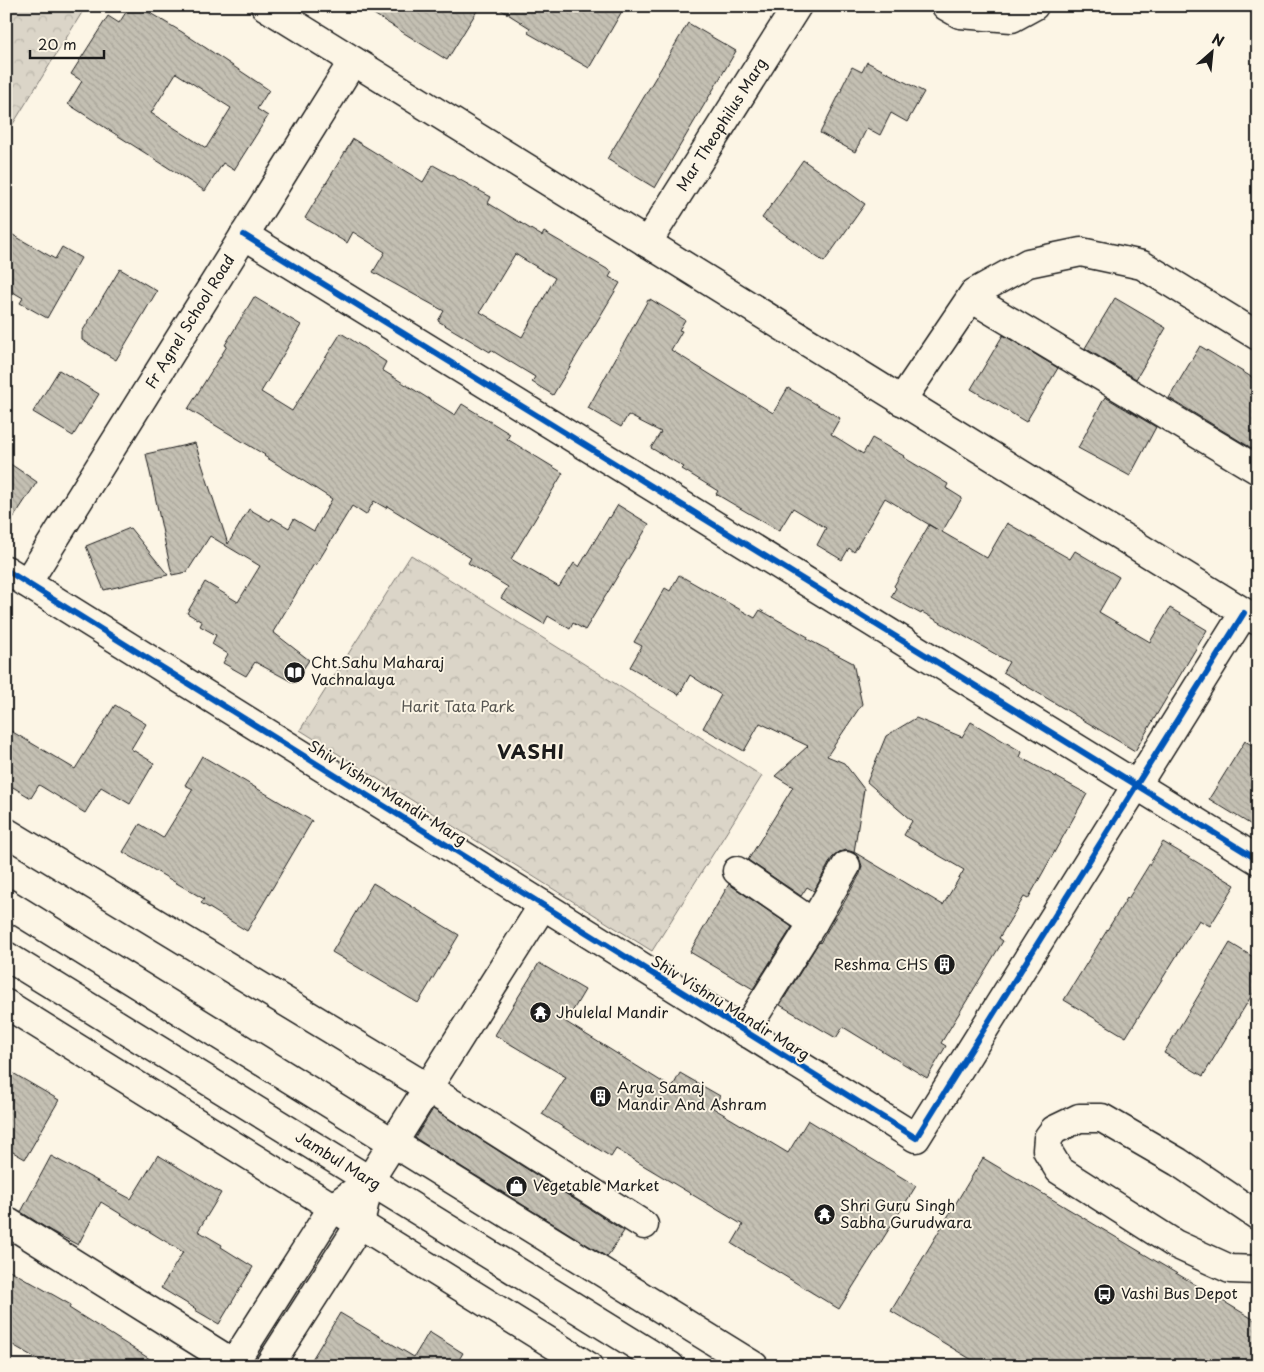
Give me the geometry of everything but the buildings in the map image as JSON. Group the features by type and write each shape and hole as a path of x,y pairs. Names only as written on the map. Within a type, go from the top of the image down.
{"street":[{"path":"264,6 1251,617"},
{"name":"Mar Theophilus Marg","path":"647,243 797,6"},
{"path":"946,6 960,14 1012,18 1034,6"},
{"name":"Fr Agnel School Road","path":"17,577 244,235 352,61"},
{"path":"244,235 1258,860"},
{"path":"901,401 974,294 1028,263 1081,252 1142,265 1258,336"},
{"path":"971,298 1258,470"},
{"name":"Shiv Vishnu Mandir Marg","path":"17,577 916,1138 1137,785 1251,617"},
{"path":"6,832 428,1088 644,1224"},
{"path":"747,1033 755,1015 813,923 846,866"},
{"path":"737,871 813,923"},
{"path":"6,903 754,1366"},
{"path":"6,1221 232,1364 333,1207 369,1181 543,906"},
{"name":"Jambul Marg","path":"6,956 670,1366"},
{"path":"6,1004 588,1366"},
{"path":"1258,1216 1178,1162 1102,1118 1080,1118 1054,1130 1048,1138 1047,1150 1059,1170 1175,1244 1230,1269 1258,1270"},
{"path":"269,1366 360,1224 369,1181"}],"green space":[{"path":"6,6 86,6 8,132 6,131"},
{"name":"Harit Tata Park","path":"411,555 762,776 652,951 300,730"}],"cycle path":[{"path":"244,235 1258,860"},
{"path":"6,570 916,1138 1244,613"}],"place":[{"name":"Cht.Sahu Maharaj Vachnalaya","path":"295,672"},
{"name":"Reshma CHS","path":"944,965"},
{"name":"Jhulelal Mandir","path":"540,1013"},
{"name":"Arya Samaj Mandir And Ashram","path":"601,1097"},
{"name":"Vegetable Market","path":"517,1186"},
{"name":"Shri Guru Singh Sabha Gurudwara","path":"824,1215"},
{"name":"Vashi Bus Depot","path":"1105,1294"}],"district":[{"name":"VASHI","path":"531,752"}]}
